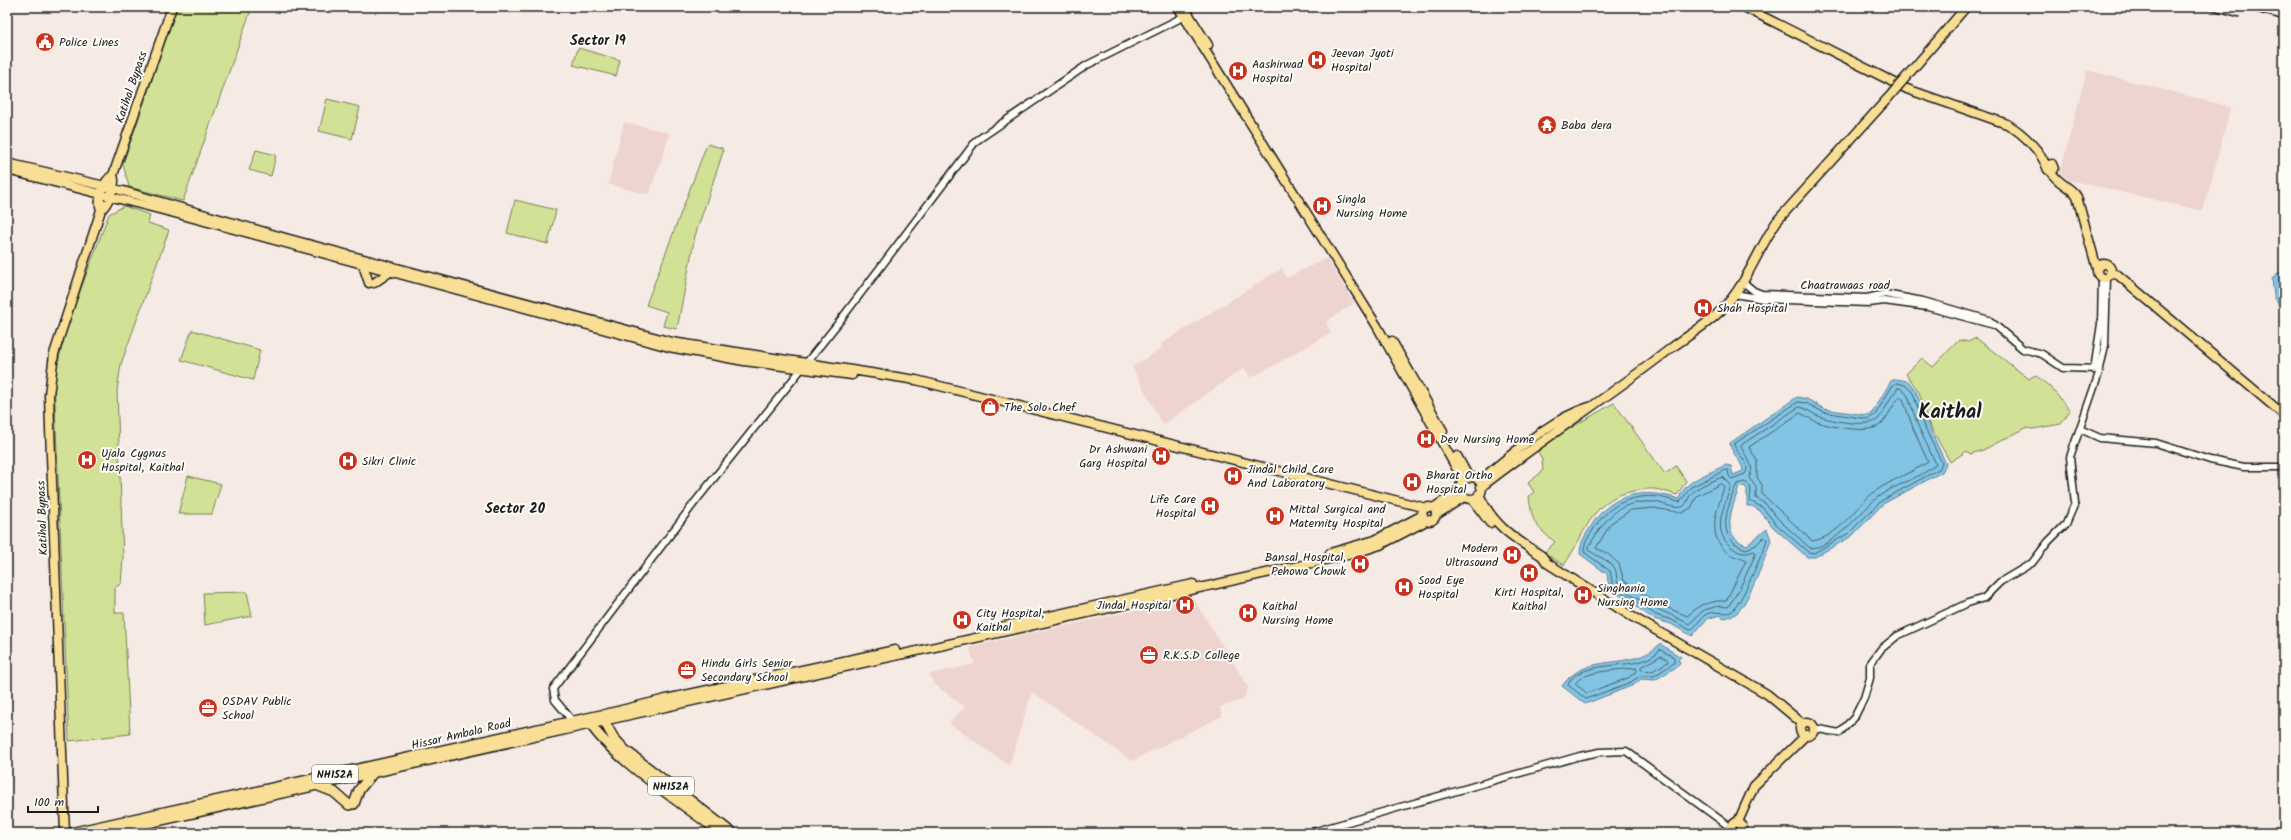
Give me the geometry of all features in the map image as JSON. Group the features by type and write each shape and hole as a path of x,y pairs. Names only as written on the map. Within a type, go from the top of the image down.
{"highway":[{"name":"Hissar Ambala Road","path":"70,833 602,718"},
{"name":"NH152A","path":"602,718 613,737 625,750 732,833"},
{"name":"NH152A","path":"589,721 602,738 634,767 721,833"},
{"name":"Hissar Ambala Road","path":"104,833 373,773 575,724"},
{"path":"316,785 334,792 352,804 359,790 373,773"}],"main road":[{"name":"Katihal Bypass","path":"105,196 113,188 113,175 172,7"},
{"path":"1178,7 1186,13 1294,188 1377,326 1473,491 1496,523 1542,556 1547,563 1631,616 1767,694 1803,724"},
{"path":"1744,7 1907,89 2007,124 2026,139 2051,167"},
{"path":"1752,7 1913,86 1954,103 2012,122 2026,134 2051,167 2058,182 2074,192 2077,196 2100,267 2098,275 2118,275 2284,415"},
{"name":"Hissar Ambala Road","path":"602,718 857,661 1352,554 1380,545 1428,513 1473,491 1578,410 1594,405 1726,306 1743,282 1777,221 1889,97 1966,7"},
{"path":"7,163 113,188 289,239 672,342 803,366"},
{"path":"7,170 182,215 676,349 931,384 1428,513"},
{"name":"Katihal Bypass","path":"65,833 49,395 51,365 101,210 105,196 104,186 113,175"},
{"path":"363,265 372,283 390,272"},
{"path":"2100,267 2108,266 2107,276"},
{"path":"1466,479 1473,491"},
{"path":"1731,830 1733,823 1738,822 1754,786 1806,735 1812,733 1814,728 1808,722 1803,724 1800,730 1806,735"},
{"path":"1738,822 1742,825 1742,833"}],"street":[{"path":"575,724 555,700 554,689 690,508 803,366 976,141 1087,65 1186,13"},
{"path":"1814,728 1839,733 1845,729 1854,718 1864,698 1870,678 1870,664 1881,649 1896,636 1968,603 1984,598 2000,582 2032,564 2048,542 2066,524 2075,503 2070,457 2105,345 2107,276"},
{"name":"Chaatrawaas road","path":"1743,282 1754,291 1762,294 1867,298 1885,294 1923,301 1989,320 1994,325"},
{"path":"1735,294 1762,299 1846,302 1884,301 1928,307 1994,325 2023,349 2042,354 2063,368 2097,368"},
{"path":"2080,429 2100,438 2156,443 2210,460 2233,465 2284,467"},
{"path":"1309,833 1580,756 1600,752 1626,751 1731,830"}],"shaded area":[{"path":"2087,70 2231,107 2203,211 2069,180 2060,173"},
{"path":"624,122 670,133 649,195 608,184"},
{"path":"1327,258 1354,303 1326,322 1331,333 1251,378 1244,368 1163,425 1132,367 1162,348 1161,344 1282,268 1286,278"},
{"path":"1193,598 1248,687 1243,700 1220,707 1222,716 1132,761 1032,692 1009,766 949,723 965,707 933,683 929,674 975,664 969,647"}],"green space":[{"path":"177,7 252,7 183,201 129,187 123,164"},
{"path":"578,48 620,60 616,76 573,65"},
{"path":"327,99 360,107 352,139 319,131"},
{"path":"707,144 722,148 723,152 695,236 677,329 663,326 667,312 646,305"},
{"path":"256,150 276,155 271,176 249,170"},
{"path":"515,200 556,210 548,244 507,233"},
{"path":"124,206 150,215 148,223 169,230 121,364 117,391 123,558 121,584 115,587 115,613 124,613 130,734 69,741 54,378 68,323 109,214"},
{"path":"192,330 260,350 253,380 181,360"},
{"path":"1976,338 2029,379 2035,375 2049,386 2070,410 2061,424 2033,429 2026,428 1983,450 1970,454 1967,451 1950,462 1928,422 1919,392 1906,374 1922,358 1933,367 1959,340 1968,342"},
{"path":"1614,403 1665,474 1676,466 1686,481 1677,495 1658,490 1643,489 1629,492 1605,503 1590,521 1564,565 1544,553 1555,542 1539,528 1533,518 1529,496 1534,492 1528,483 1543,471 1542,459 1536,448"},
{"path":"188,476 221,484 212,514 178,514"},
{"path":"247,592 252,616 205,625 203,593"}],"water":[{"path":"2284,268 2284,314 2274,296 2272,279"},
{"path":"1896,379 1908,381 1916,391 1927,422 1946,464 1942,472 1883,504 1852,536 1815,557 1807,557 1773,527 1760,511 1752,506 1747,506 1747,489 1744,486 1739,487 1730,520 1730,528 1733,535 1738,541 1747,545 1767,529 1771,540 1761,567 1743,606 1738,612 1730,617 1724,618 1720,615 1707,619 1692,636 1671,624 1654,619 1609,588 1607,574 1580,554 1582,543 1591,526 1599,515 1619,500 1641,494 1653,494 1679,499 1682,492 1692,482 1725,465 1731,466 1733,475 1743,471 1730,443 1797,397 1807,399 1824,409 1866,415 1872,413 1891,381"},
{"path":"1660,644 1681,657 1678,660 1680,662 1678,666 1655,680 1641,679 1634,685 1585,704 1562,686 1572,675 1584,668 1636,658 1648,653"}],"railway":[{"path":"2202,7 2239,17"},
{"path":"2237,7 2284,20"}],"place":[{"name":"Police Lines","path":"45,42"},
{"name":"Jeevan Jyoti Hospital","path":"1317,60"},
{"name":"Aashirwad Hospital","path":"1238,71"},
{"name":"Baba dera","path":"1547,125"},
{"name":"Singla Nursing Home","path":"1322,206"},
{"name":"Shah Hospital","path":"1703,308"},
{"name":"The Solo Chef","path":"990,407"},
{"name":"Dev Nursing Home","path":"1426,439"},
{"name":"Dr Ashwani Garg Hospital","path":"1161,456"},
{"name":"Ujala Cygnus Hospital, Kaithal","path":"87,460"},
{"name":"Sikri Clinic","path":"348,461"},
{"name":"Jindal Child Care And Laboratory","path":"1233,476"},
{"name":"Bharat Ortho Hospital","path":"1412,482"},
{"name":"Life Care Hospital","path":"1210,506"},
{"name":"Mittal Surgical and Maternity Hospital","path":"1275,516"},
{"name":"Modern Ultrasound","path":"1512,555"},
{"name":"Bansal Hospital, Pehowa Chowk","path":"1360,564"},
{"name":"Kirti Hospital, Kaithal","path":"1529,573"},
{"name":"Sood Eye Hospital","path":"1404,587"},
{"name":"Singhania Nursing Home","path":"1583,595"},
{"name":"Jindal Hospital","path":"1185,605"},
{"name":"Kaithal Nursing Home","path":"1248,613"},
{"name":"City Hospital, Kaithal","path":"962,620"},
{"name":"R.K.S.D College","path":"1149,655"},
{"name":"Hindu Girls Senior Secondary School","path":"687,670"},
{"name":"OSDAV Public School","path":"208,708"}],"district":[{"name":"Sector 19","path":"598,40"},
{"name":"Kaithal","path":"1950,411"},
{"name":"Sector 20","path":"515,508"}]}
